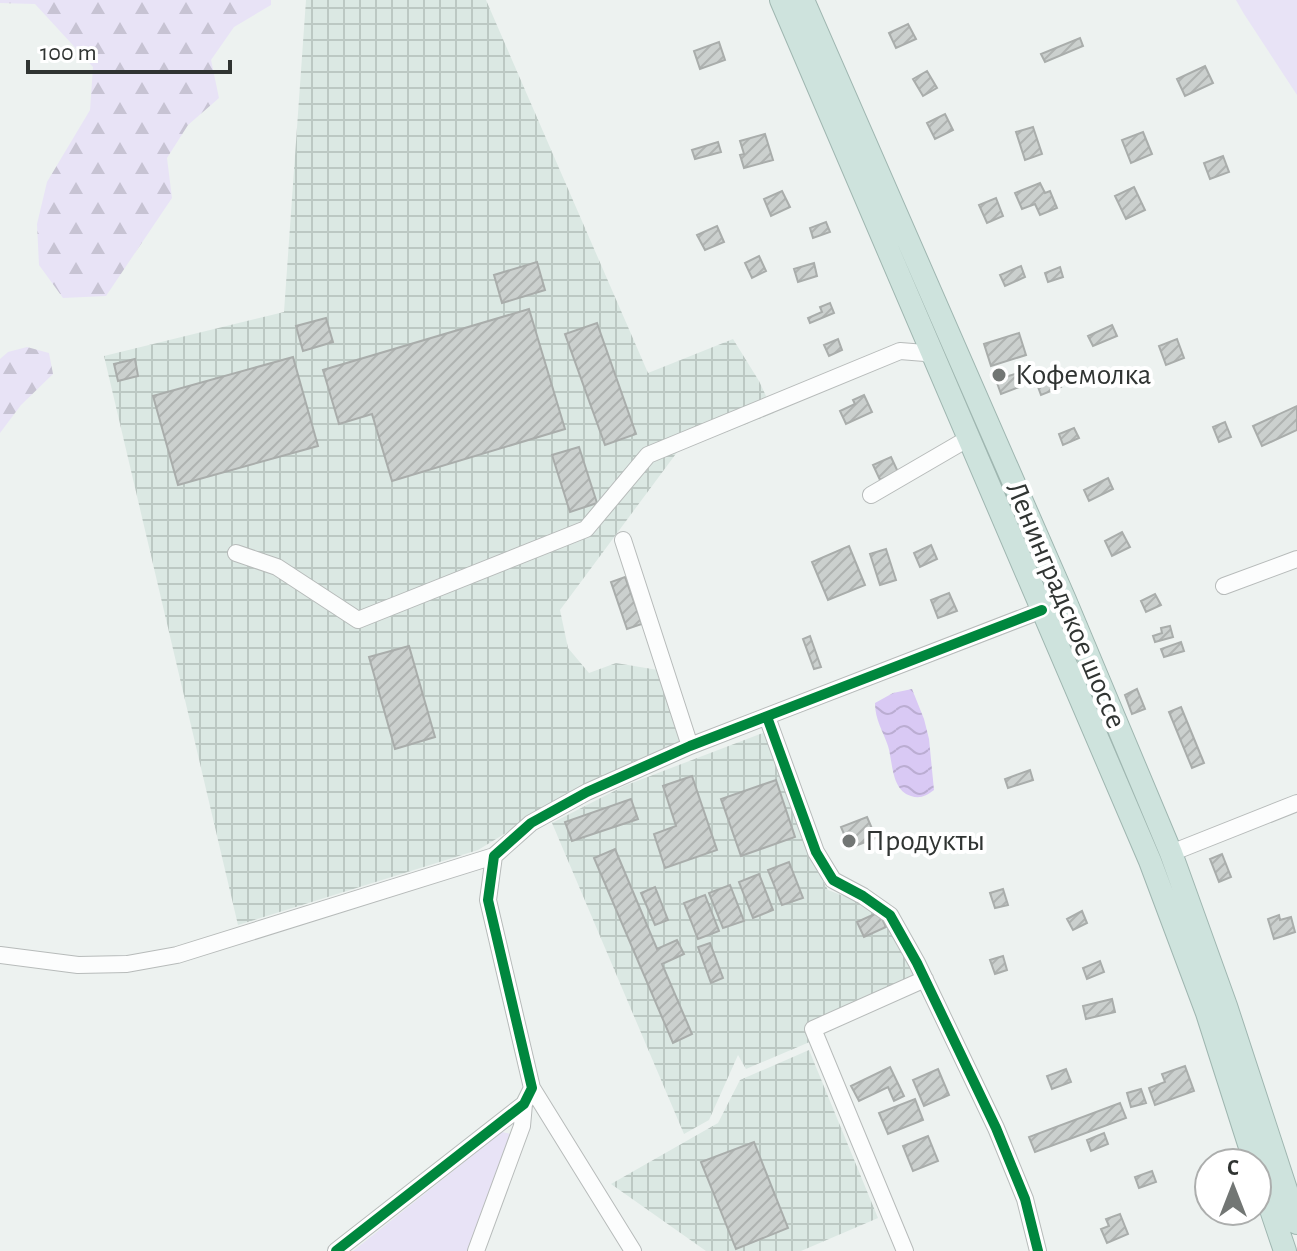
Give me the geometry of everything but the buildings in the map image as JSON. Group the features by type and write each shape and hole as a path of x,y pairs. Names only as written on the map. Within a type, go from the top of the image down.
{"highway":[{"name":"Ленинградское шоссе","path":"781,0 1150,861 1207,1013 1250,1147"},
{"name":"Ленинградское шоссе","path":"803,0 1065,600 1171,853 1226,1006 1297,1223"},
{"name":"Ленинградское шоссе","path":"1273,1215 1285,1251"}],"street":[{"path":"900,351 909,336 915,310"},
{"path":"236,553 277,567 358,620 586,529 648,455 900,351 925,353 935,358"},
{"path":"871,495 969,438"},
{"path":"623,540 690,746"},
{"path":"1224,586 1297,559"},
{"path":"0,955 78,965 127,964 177,955 494,856 531,823 587,792 690,746 1042,610"},
{"path":"767,717 816,852 833,880 890,915 925,979 996,1128 1025,1199 1038,1251"},
{"path":"1171,853 1297,803"},
{"path":"494,856 488,900 532,1088 633,1251"},
{"path":"905,1251 813,1029 925,979"},
{"path":"476,1251 522,1126 524,1104 532,1088"},
{"path":"336,1251 524,1104"}],"shaded area":[{"path":"306,0 486,0 648,373 733,339 774,413 678,451 560,610 568,648 589,673 616,663 658,670 682,741 587,784 478,850 238,925 104,356 284,312"},
{"path":"765,732 807,851 828,890 878,909 902,945 916,981 807,1028 812,1041 746,1069 738,1055 709,1120 684,1134 552,823 624,786"},
{"path":"809,1050 878,1218 801,1251 706,1251 611,1184 718,1123 740,1080"}],"green space":[{"path":"0,0 271,0 271,5 234,27 211,60 219,98 188,125 167,158 172,198 106,296 63,298 39,265 37,224 47,182 90,110 93,67 35,4 0,3"},
{"path":"1236,0 1297,0 1297,95 1244,14"},
{"path":"27,347 49,353 53,374 21,405 0,433 0,359 8,352"},
{"path":"502,1132 515,1135 469,1251 353,1251"}],"water":[{"path":"912,689 929,739 934,790 920,797 904,793 896,782 875,709 875,703 893,693"}],"cycle path":[{"path":"336,1251 524,1104 532,1088 488,900 494,856 531,823 587,792 690,746 1042,610"},
{"path":"767,717 816,852 833,880 890,915 917,963 996,1128 1025,1199 1038,1251"}],"place":[{"name":"Кофемолка","path":"999,375"},
{"name":"Продукты","path":"849,841"}]}
